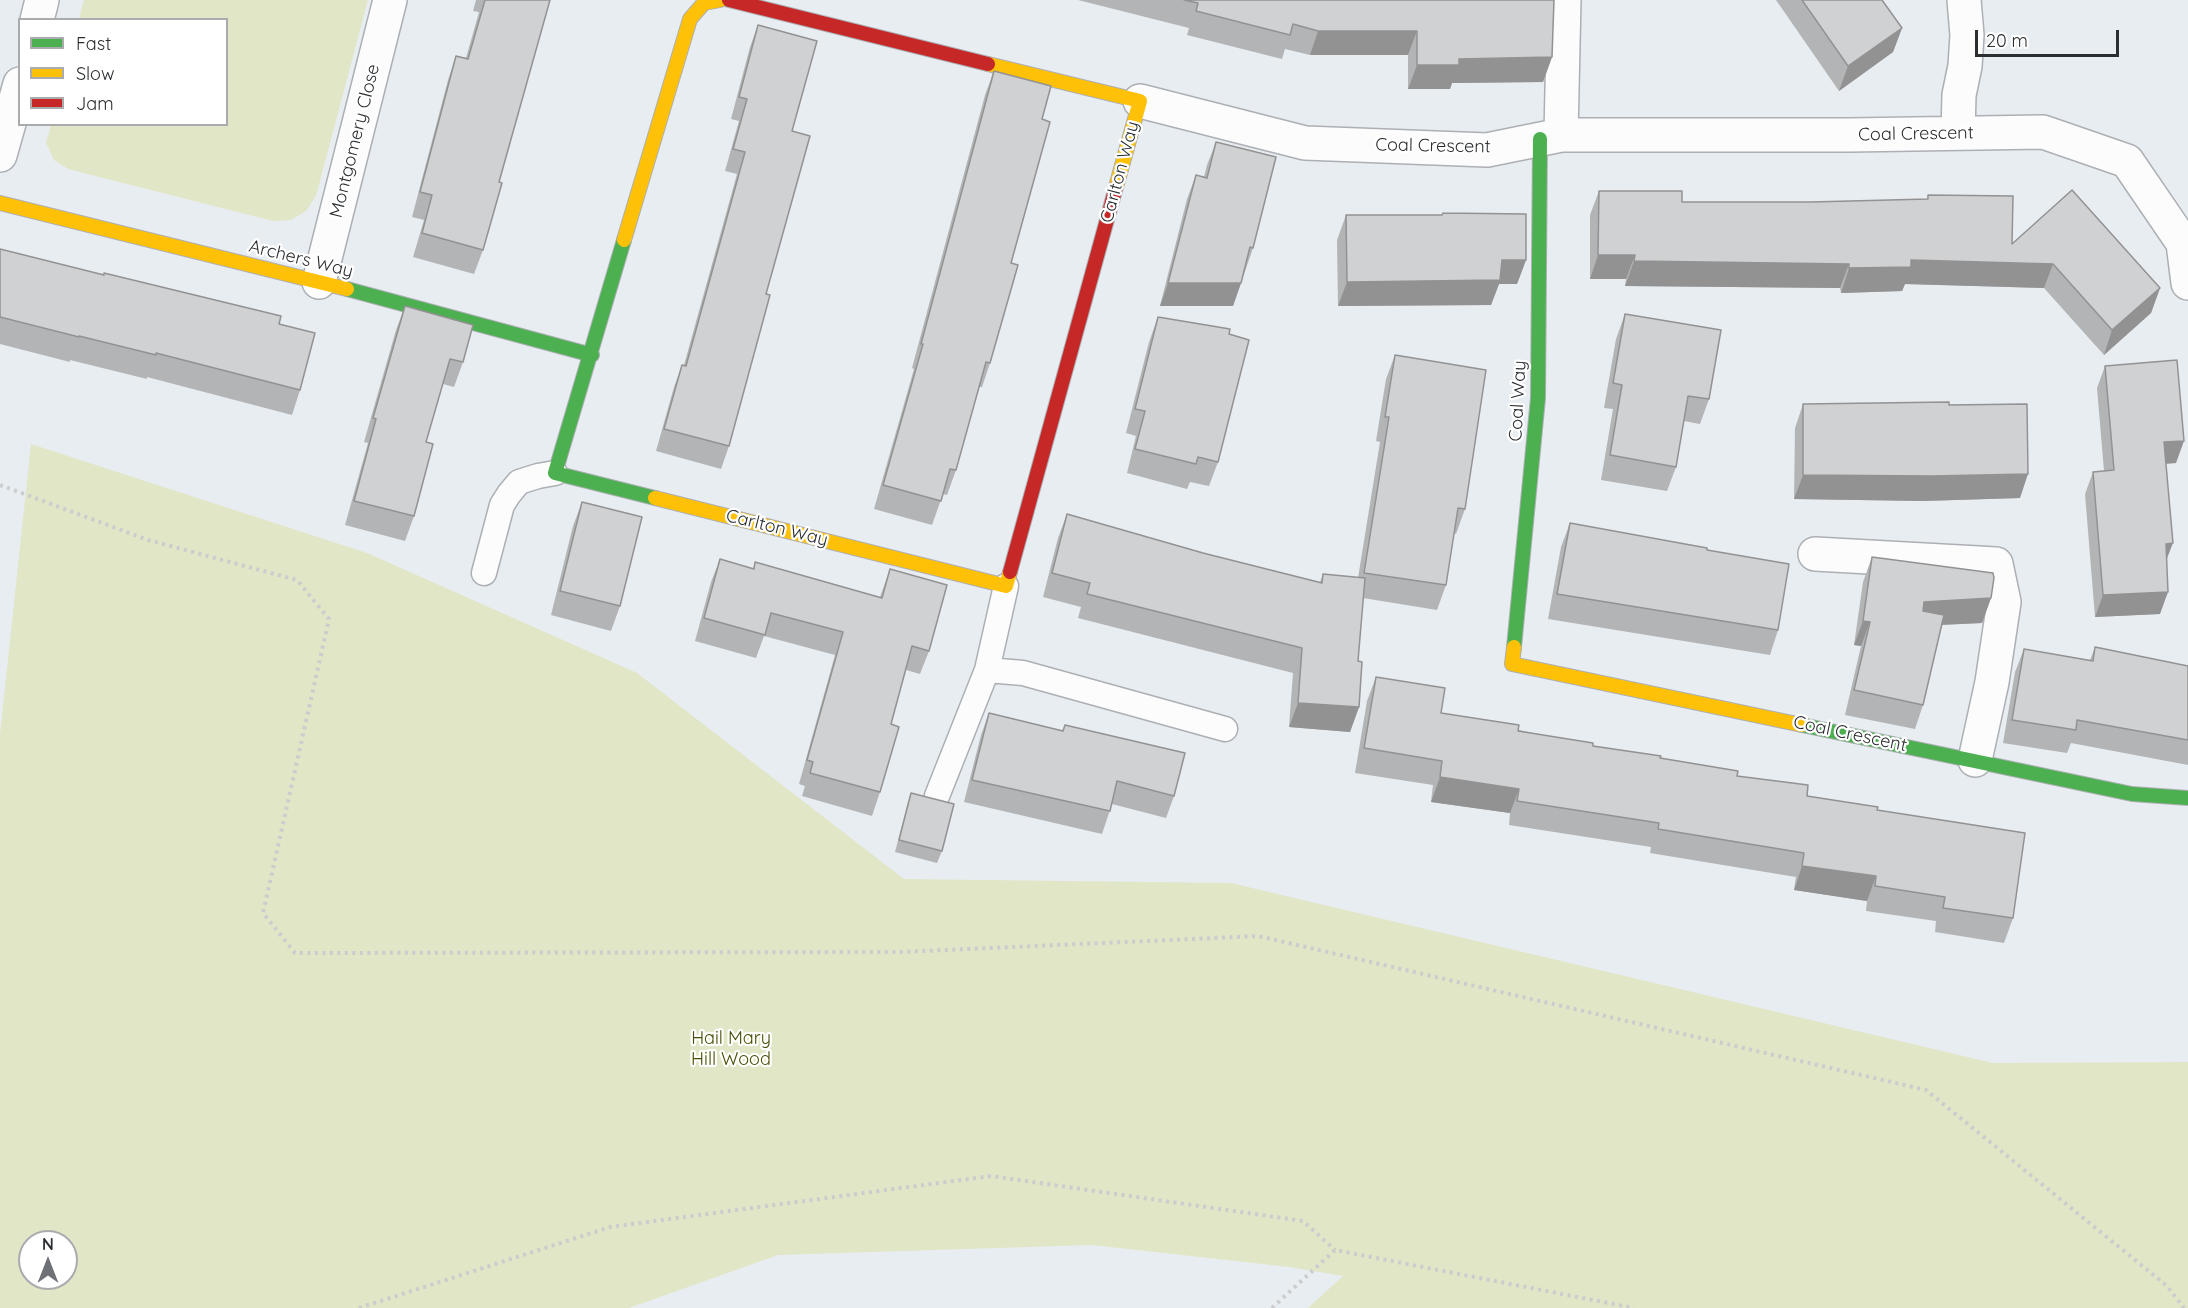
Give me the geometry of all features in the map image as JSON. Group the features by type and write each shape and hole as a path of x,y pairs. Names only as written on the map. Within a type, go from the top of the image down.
{"street":[{"path":"38,18 42,0"},
{"name":"Montgomery Close","path":"319,282 390,0"},
{"path":"555,473 592,355 690,19 704,3 720,0"},
{"name":"Carlton Way","path":"729,0 1305,143"},
{"path":"1550,137 1564,0"},
{"path":"1958,133 1959,94 1965,66 1967,35 1964,0"},
{"path":"0,155 18,91"},
{"name":"Carlton Way","path":"555,473 1006,586 1140,101"},
{"name":"Coal Crescent","path":"1305,143 1487,150 1550,137 2043,132 2127,161 2183,243 2188,283"},
{"name":"Coal Way","path":"1512,664 1538,398 1550,137"},
{"name":"Archers Way","path":"0,203 319,282 592,355"},
{"path":"1815,554 1996,564 2004,602 1992,682 1975,760"},
{"name":"Coal Crescent","path":"1512,664 2132,794 2188,798"}],"lane":[{"path":"484,573 502,506 509,494 519,482 555,473"},
{"path":"937,796 987,670 1006,586"},
{"path":"987,670 1023,673 1225,729"}],"path":[{"path":"0,485 148,540 297,580 329,619 263,913 295,953 902,952 1258,936 1926,1090 2167,1286 2184,1308"},
{"path":"359,1308 610,1227 991,1176 1303,1221 1335,1250 1634,1308"},
{"path":"1272,1308 1335,1250"}],"green space":[{"path":"84,0 368,0 316,196 306,211 291,220 273,221 68,169 54,160 46,143 51,126 228,126 228,18 79,18"},
{"name":"Hail Mary Hill Wood","path":"31,444 367,553 637,673 904,879 1231,883 1993,1063 2188,1062 2188,1308 1308,1308 1343,1276 1289,1267 1092,1245 778,1255 629,1308 0,1308 0,734"}],"building":[{"path":"485,0 550,0 499,182 502,183 483,250 422,233 432,195 420,192 456,56 468,59"},
{"path":"1184,0 1554,0 1552,57 1459,59 1459,65 1417,65 1417,31 1318,31 1293,24 1290,35 1196,11 1198,3"},
{"path":"1802,0 1882,0 1902,28 1848,66"},
{"path":"758,25 817,41 792,131 810,136 766,294 770,295 729,446 664,429 682,365 686,366 745,152 733,149 747,99 739,97"},
{"path":"994,71 1051,86 1042,119 1050,122 1011,263 1018,265 990,363 986,362 956,470 950,469 941,501 883,485 923,344 921,344"},
{"path":"1216,142 1276,157 1253,248 1250,247 1241,283 1168,283 1196,175 1207,178"},
{"path":"2072,190 2160,288 2112,330 2053,264 1911,260 1911,267 1849,268 1849,264 1634,261 1635,255 1598,255 1599,191 1682,191 1682,202 1928,199 1928,195 2013,196 2012,244"},
{"path":"1443,213 1526,214 1526,260 1502,260 1500,280 1347,282 1346,215 1442,215"},
{"path":"0,249 281,316 279,324 315,333 300,390 156,353 156,355 0,317"},
{"path":"405,306 473,325 463,362 450,359 426,442 433,444 414,516 354,501 376,419 373,418"},
{"path":"1625,314 1721,330 1709,399 1688,396 1676,467 1610,455 1622,385 1613,383"},
{"path":"1158,317 1230,329 1229,334 1249,340 1218,462 1198,457 1196,464 1135,449 1145,411 1135,409"},
{"path":"1395,355 1486,370 1465,509 1458,508 1446,585 1364,573 1389,417 1385,417"},
{"path":"2177,360 2184,441 2164,442 2173,543 2166,544 2168,592 2103,595 2093,472 2114,470 2105,366"},
{"path":"1949,402 1949,405 2027,404 2028,474 1803,475 1803,404"},
{"path":"582,502 642,517 620,606 560,591"},
{"path":"1067,514 1203,553 1322,583 1323,574 1365,578 1358,661 1362,662 1359,707 1298,703 1302,648 1087,594 1090,583 1052,573"},
{"path":"1570,523 1789,564 1778,630 1557,594"},
{"path":"1872,557 1993,573 1991,598 1924,602 1923,611 1944,615 1923,705 1854,690 1870,622 1863,621"},
{"path":"720,559 754,569 755,562 882,598 890,569 947,585 929,651 912,646 891,724 899,727 880,792 810,773 813,762 807,760 843,632 771,613 765,635 704,618"},
{"path":"2095,647 2188,666 2188,740 2077,720 2076,730 2012,720 2024,649 2093,661"},
{"path":"1376,677 1445,688 1441,713 1519,725 1518,731 1593,743 1593,746 1738,771 1737,776 1808,785 1807,796 1878,807 1877,810 2025,833 2013,918 1943,908 1945,897 1875,886 1876,876 1802,866 1804,853 1658,829 1659,823 1517,801 1519,789 1440,777 1442,761 1364,748"},
{"path":"989,713 1063,731 1065,725 1185,753 1174,796 1117,781 1110,811 972,780"},
{"path":"911,793 954,804 942,851 899,840"}],"traffic: fast":[{"path":"1514,647 1538,398 1540,139"},
{"path":"624,240 555,473 655,498"},
{"path":"347,289 592,355"},
{"path":"1802,725 2132,794 2188,798"}],"traffic: slow":[{"path":"624,240 690,19 704,3 720,0"},
{"path":"988,64 1140,101 1116,187"},
{"path":"0,203 347,289"},
{"path":"655,498 1006,586 1010,572"},
{"path":"1514,647 1512,664 1802,725"}],"traffic: jam":[{"path":"729,0 988,64"},
{"path":"1010,572 1116,187"}]}
